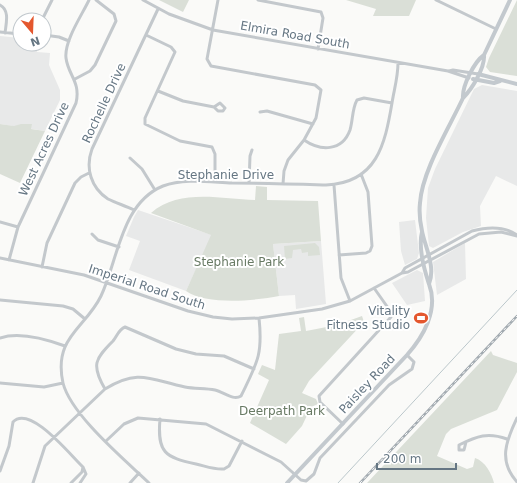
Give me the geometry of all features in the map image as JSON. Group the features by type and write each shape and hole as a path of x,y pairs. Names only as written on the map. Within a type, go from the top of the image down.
{"main road":[{"name":"Paisley Road","path":"430,284 426,278 420,239 422,232 420,202 426,174 464,98 469,93 476,79 484,60 484,55 510,0"},
{"name":"Paisley Road","path":"464,98 463,92 469,78 480,58 484,55"},
{"name":"Elmira Road South","path":"478,74 495,78 500,81 517,84"},
{"name":"Elmira Road South","path":"469,78 494,83 500,81"},
{"name":"Paisley Road","path":"287,483 407,355 421,338 428,320 431,301 430,284 432,277 426,240 422,232"}],"street":[{"path":"46,12 52,0"},
{"name":"West Acres Drive","path":"8,260 18,227 76,103 78,91 75,79 66,58 69,41 89,0"},
{"path":"75,79 90,71 95,65 116,21 114,14 96,0"},
{"name":"Elmira Road South","path":"143,0 158,9 187,22 213,30 448,72 469,78"},
{"path":"218,0 207,59 211,66 318,86 321,92 318,110 313,124 304,140 288,160 284,171 283,184"},
{"path":"258,0 321,12 323,18 318,49"},
{"path":"436,0 496,29"},
{"path":"0,5 3,6 7,13 5,33"},
{"name":"Rochelle Drive","path":"89,173 89,161 92,149 158,9"},
{"path":"0,32 12,33"},
{"path":"146,35 171,47 175,52 145,118 146,124 180,141 212,147 215,154 214,182"},
{"path":"52,36 69,41"},
{"name":"Stephanie Drive","path":"149,483 79,413 71,402 63,383 62,365 65,346 74,331 97,302 134,210 145,198 156,190 179,182 334,185 361,174 377,158 382,149 386,136 398,63"},
{"name":"Elmira Road South","path":"448,72 453,70 478,74"},
{"path":"158,91 183,102 214,107"},
{"path":"304,140 316,148 326,149 334,147 341,144 347,136 357,100 364,98 392,103"},
{"path":"260,112 267,111 313,124"},
{"path":"249,183 250,156 252,150"},
{"path":"130,158 142,169 156,190"},
{"path":"42,267 47,243 76,183 81,177 89,173 103,195 134,210"},
{"path":"339,255 366,253 370,251 372,246 368,192 361,174"},
{"path":"334,185 341,278 350,301"},
{"path":"0,222 18,227"},
{"name":"Imperial Road South","path":"402,273 406,268 428,255 463,235 478,229 497,228 511,231 517,235"},
{"name":"Imperial Road South","path":"0,258 84,275 196,314 221,318 259,318 322,310 350,301 402,273 408,272 424,264 479,234 500,232 517,235"},
{"path":"92,234 98,240 119,247"},
{"path":"342,424 320,402 319,396 391,317 391,312 374,288"},
{"path":"0,300 63,306 73,309 85,319"},
{"path":"33,483 42,451 53,438 105,389 125,380 150,377 183,386 215,390 236,398 241,396 254,369 260,348 259,318"},
{"path":"105,389 97,373 98,357 102,350 124,327 176,349 196,354 224,356 254,369"},
{"path":"0,338 14,336 38,338 65,346"},
{"path":"106,441 119,427 129,421 142,418 206,424 281,462 304,481 310,478 324,454 391,382 412,369 414,362 407,355"},
{"path":"0,383 44,387 63,383"},
{"path":"517,418 507,440 505,454 507,466 517,482"},
{"path":"0,471 9,446 14,420 25,419 39,424 82,467 85,477 80,483"},
{"path":"160,419 160,442 169,455 179,460 224,469 229,466 242,441"},
{"path":"512,429 516,431"},
{"path":"466,442 488,434 496,435 507,440"},
{"path":"71,483 82,472 82,467"},
{"path":"130,483 139,473"}],"shaded area":[{"path":"0,36 12,37 12,52 50,53 49,65 60,90 60,100 45,131 0,124"},
{"path":"482,85 517,91 517,186 496,176 480,206 481,226 463,232 433,248 429,246 426,218 428,188 435,169 474,89"},
{"path":"138,210 212,235 186,291 129,270 140,241 126,236"},
{"path":"415,220 419,253 417,259 405,265 401,251 399,222"},
{"path":"321,241 326,304 296,309 295,295 279,296 273,244"},
{"path":"465,243 466,279 437,295 433,262"},
{"path":"417,270 423,273 425,301 407,305 392,283"}],"green space":[{"path":"159,0 189,0 183,12"},
{"path":"346,0 416,0 409,16 373,16 376,9"},
{"path":"517,0 517,76 490,72 486,67 489,58"},
{"path":"0,124 14,126 21,124 32,124 31,129 45,131 20,183 0,174"},
{"name":"Stephanie Park","path":"256,186 267,187 267,200 318,201 321,241 273,244 279,296 231,301 205,298 186,291 211,235 151,213 162,205 174,200 187,198 215,197 255,200"},
{"path":"315,243 319,247 320,255 308,256 308,252 302,253 301,249 293,250 292,258 285,259 284,246"},
{"name":"Deerpath Park","path":"362,316 364,322 309,381 302,393 316,399 318,404 311,407 302,426 286,444 250,423 269,380 258,374 262,365 275,370 279,334 301,331 299,318 304,317 306,331 337,325"},
{"path":"491,351 493,355 517,363 517,372 497,410 451,429 446,434 437,456 467,469 473,467 475,458 488,468 494,483 367,483"}],"waterway":[{"path":"338,483 517,290"}],"railway":[{"path":"360,483 517,316"}],"place":[{"name":"Vitality Fitness Studio","path":"421,318"}]}
